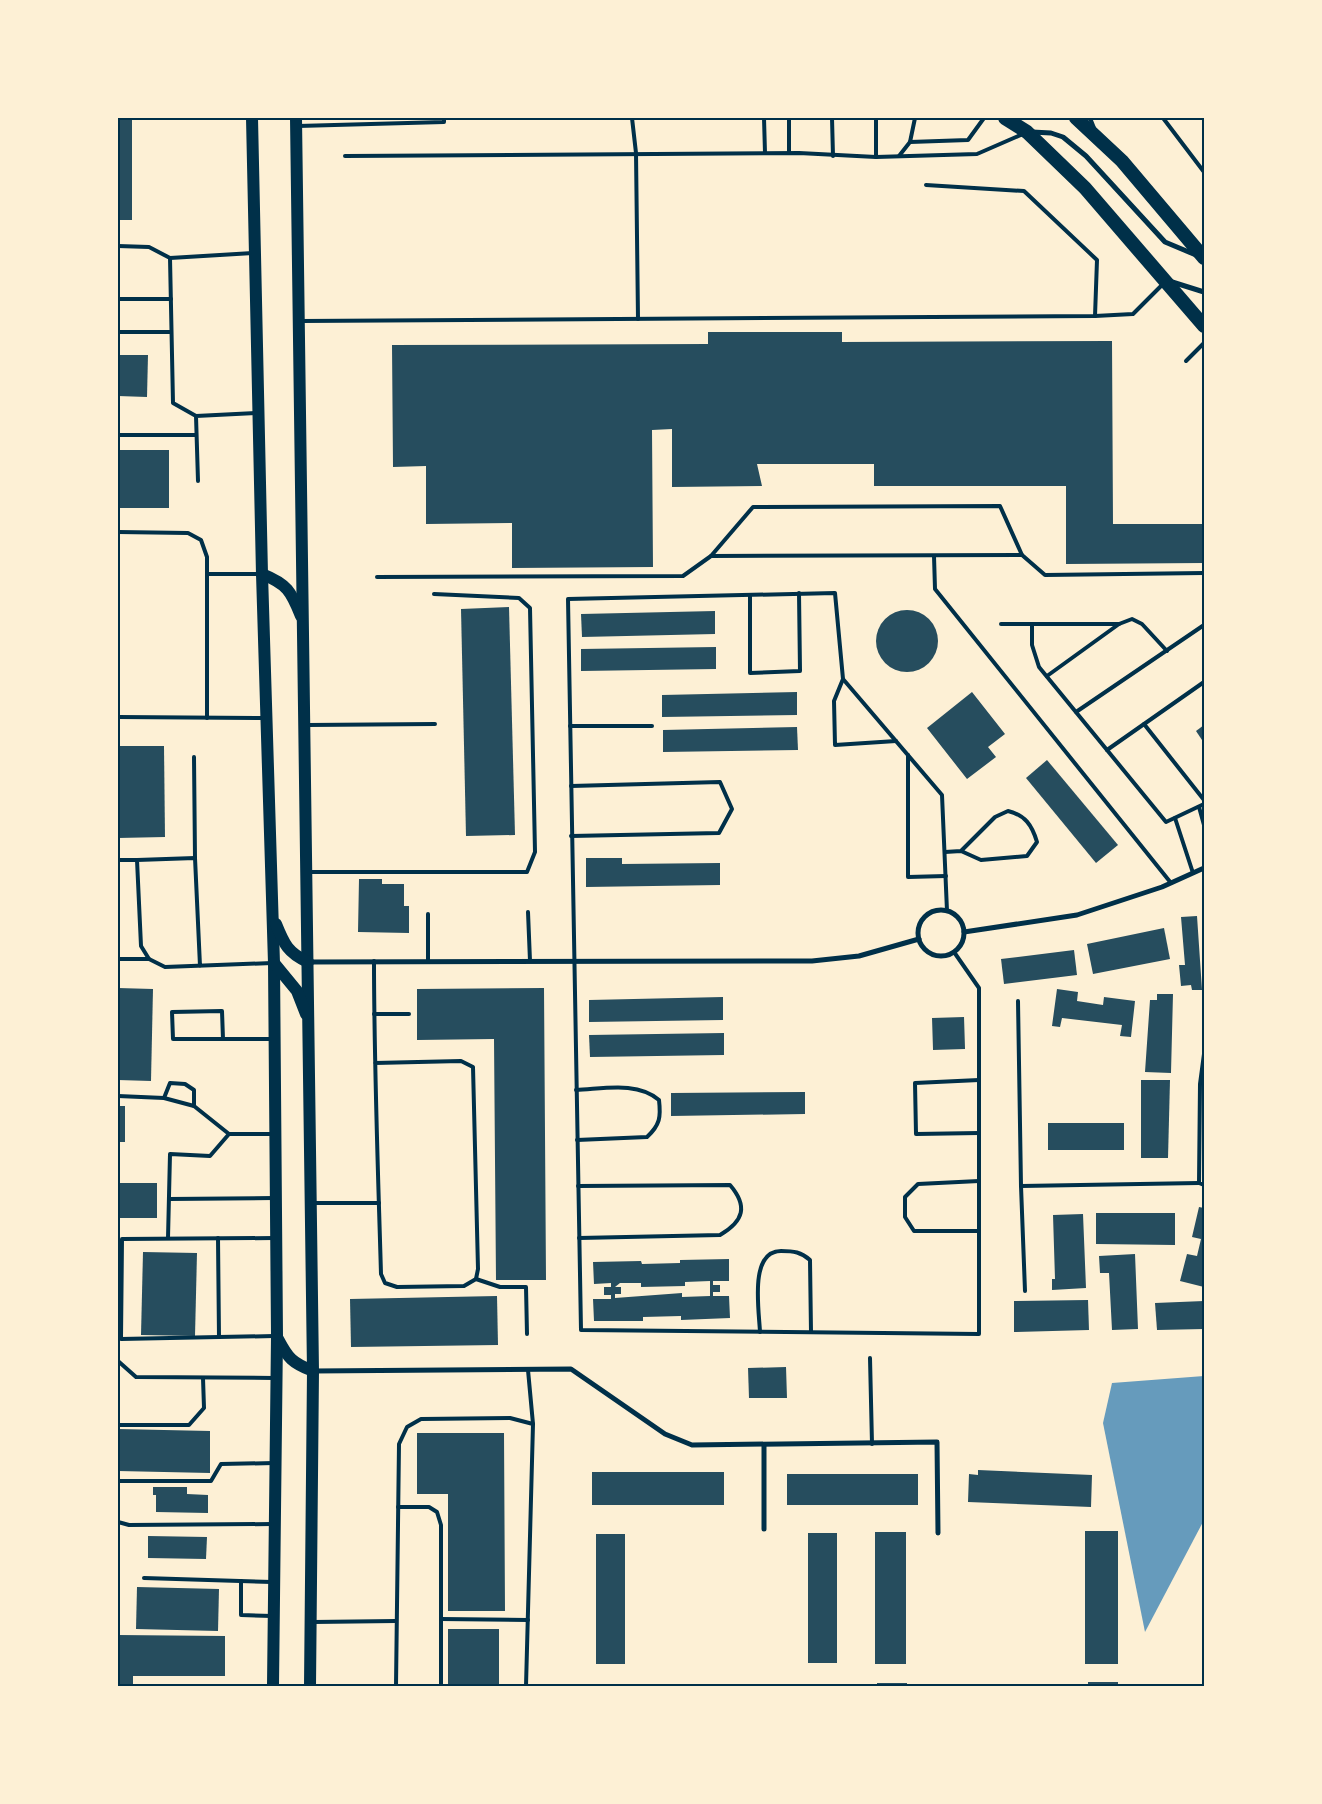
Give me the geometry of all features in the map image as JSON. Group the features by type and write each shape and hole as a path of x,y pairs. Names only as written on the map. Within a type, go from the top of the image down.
{"highway":[{"path":"1005,118 1027,132 1085,188 1204,326"},
{"path":"1076,118 1128,168 1204,257"}],"main road":[{"path":"252,118 262,574 274,963 277,1336 273,1686"},
{"path":"296,122 310,1023 313,1371 310,1686"},
{"path":"262,574 280,582 291,593 304,622"},
{"path":"271,912 282,941 294,956 308,962"},
{"path":"274,963 298,992 310,1023"},
{"path":"277,1336 288,1357 297,1365 313,1371"}],"street":[{"path":"1027,132 1051,133 1063,137 1086,156 1165,242 1204,257"},
{"path":"1166,281 1204,292"},
{"path":"964,932 1078,915 1171,883 1204,868"},
{"path":"939,910 947,911 958,917 964,932 960,947 947,956 936,956 922,946 918,931 925,916 939,910"},
{"path":"308,962 812,961 859,956 919,939"},
{"path":"313,1371 570,1369 665,1434 692,1445 764,1446 937,1442 938,1533"},
{"path":"764,1446 764,1528"}],"lane":[{"path":"341,118 341,125"},
{"path":"296,122 341,125 444,122 444,118"},
{"path":"632,118 636,153 638,319"},
{"path":"764,118 765,153"},
{"path":"789,118 789,153"},
{"path":"832,118 832,156"},
{"path":"876,118 876,157"},
{"path":"899,156 910,142 915,118"},
{"path":"910,142 968,140 984,118"},
{"path":"1090,118 1097,138"},
{"path":"1163,118 1204,172"},
{"path":"345,156 789,153 876,157 980,154 1027,132"},
{"path":"926,185 1024,190 1097,260 1095,316"},
{"path":"118,246 149,247 170,258 255,253"},
{"path":"170,258 173,403 196,416 259,413"},
{"path":"299,321 1095,316 1133,314 1166,281"},
{"path":"118,299 171,299"},
{"path":"118,332 171,332"},
{"path":"1186,361 1204,342"},
{"path":"196,416 198,481"},
{"path":"118,435 196,435"},
{"path":"377,577 683,576 711,556 753,507 1000,506 1022,555 1045,575 1204,573"},
{"path":"118,532 188,533 201,540 207,557 207,718"},
{"path":"711,556 1022,555"},
{"path":"934,556 934,589 1171,883"},
{"path":"207,574 262,574"},
{"path":"896,741 835,745 834,701 843,679 835,593 568,599 581,1330 979,1334 979,988 954,952"},
{"path":"307,872 528,872 535,852 530,608 519,598 434,594"},
{"path":"750,595 750,672 800,671 799,594"},
{"path":"1047,676 1119,624 1132,619 1142,624 1167,650"},
{"path":"1001,624 1119,624"},
{"path":"1032,624 1032,645 1039,667 1166,822 1204,804"},
{"path":"1076,712 1204,625"},
{"path":"843,679 942,795 947,911"},
{"path":"1107,750 1204,682"},
{"path":"118,717 266,718"},
{"path":"306,725 435,724"},
{"path":"1144,724 1204,800"},
{"path":"570,726 652,726"},
{"path":"908,755 908,877 946,876"},
{"path":"194,757 195,858 200,966"},
{"path":"570,786 720,782 732,809 719,832 571,836"},
{"path":"1199,807 1204,825"},
{"path":"945,852 961,852 981,860 1027,856 1037,842 1033,828 1020,814 1008,810 995,817 961,852"},
{"path":"1175,818 1193,873"},
{"path":"118,860 195,858"},
{"path":"137,860 142,946 149,959"},
{"path":"528,912 530,961"},
{"path":"428,914 428,961"},
{"path":"118,959 149,959 165,967 274,963"},
{"path":"374,961 374,1014 375,1063 379,1203 380,1274 386,1283 397,1287 464,1286 476,1279 478,1269 473,1067 461,1061 375,1063"},
{"path":"1018,1001 1025,1291"},
{"path":"223,1039 222,1011 172,1012 173,1039 223,1039 275,1039"},
{"path":"374,1014 409,1014"},
{"path":"1199,1183 1200,1084 1204,1054"},
{"path":"979,1080 915,1082 916,1134 979,1132"},
{"path":"164,1098 170,1083 185,1084 194,1090 194,1106"},
{"path":"576,1090 632,1088 649,1091 659,1100 661,1114 658,1127 647,1138 577,1140"},
{"path":"118,1096 164,1098 194,1106 229,1134 276,1134"},
{"path":"168,1238 170,1154 210,1156 229,1134"},
{"path":"979,1180 918,1184 905,1197 905,1217 914,1231 979,1231"},
{"path":"1021,1186 1199,1183 1204,1185"},
{"path":"578,1186 730,1185 740,1197 742,1214 733,1228 720,1235 579,1238"},
{"path":"169,1199 276,1198"},
{"path":"311,1203 379,1203"},
{"path":"277,1238 120,1238 121,1339 277,1336"},
{"path":"218,1238 219,1337"},
{"path":"760,1332 759,1270 765,1257 775,1251 790,1251 802,1253 810,1260 811,1332"},
{"path":"476,1279 500,1287 526,1287 527,1334"},
{"path":"870,1358 872,1444"},
{"path":"118,1362 136,1377 276,1378"},
{"path":"526,1686 533,1424 528,1370"},
{"path":"118,1425 189,1424 204,1408 204,1378"},
{"path":"396,1686 399,1444 406,1427 420,1419 510,1418 533,1424"},
{"path":"118,1481 211,1480 222,1464 275,1463"},
{"path":"398,1507 428,1508 437,1512 441,1525 441,1686"},
{"path":"118,1522 129,1525 275,1524"},
{"path":"144,1578 274,1582"},
{"path":"241,1581 241,1615 274,1616"},
{"path":"441,1619 528,1620"},
{"path":"310,1622 396,1621"}],"water":[{"path":"1204,1376 1204,1520 1145,1632 1103,1423 1112,1383"}],"building":[{"path":"118,118 132,118 132,220 118,220"},
{"path":"708,332 842,332 842,342 1112,341 1113,524 1204,524 1204,563 1066,564 1066,486 874,486 874,464 757,464 762,486 672,487 672,429 652,430 653,567 512,568 512,523 426,524 426,466 393,467 392,345 708,344"},
{"path":"118,355 148,355 147,397 118,396"},
{"path":"118,450 169,450 169,508 118,508"},
{"path":"509,607 515,835 466,836 461,609"},
{"path":"901,610 913,610 929,619 936,629 938,641 936,653 929,663 913,672 901,672 890,667 881,658 876,647 876,635 881,624 890,615"},
{"path":"715,611 715,634 582,637 581,614"},
{"path":"716,647 716,669 581,671 581,649"},
{"path":"797,692 797,715 662,717 662,695"},
{"path":"972,692 1005,734 988,747 996,757 967,779 927,728"},
{"path":"1204,725 1204,743 1196,731"},
{"path":"797,727 798,750 663,752 663,730"},
{"path":"118,746 164,746 165,837 118,838"},
{"path":"1047,760 1118,845 1096,863 1026,778"},
{"path":"586,858 622,858 622,864 720,863 720,885 586,887"},
{"path":"359,879 382,879 382,884 404,884 404,906 409,906 409,933 358,932"},
{"path":"1197,916 1202,990 1192,990 1191,985 1181,986 1179,965 1185,965 1181,917"},
{"path":"1164,928 1170,959 1093,974 1087,944"},
{"path":"1074,950 1077,975 1004,984 1001,959"},
{"path":"118,988 153,989 151,1081 118,1080"},
{"path":"544,988 546,1280 496,1280 494,1039 417,1040 417,989"},
{"path":"1057,989 1078,992 1077,1001 1103,1005 1104,997 1135,1001 1131,1037 1120,1036 1122,1025 1062,1018 1060,1027 1052,1026"},
{"path":"1157,994 1173,994 1171,1073 1145,1072 1150,1000 1157,1000"},
{"path":"723,997 723,1020 589,1022 589,1000"},
{"path":"964,1017 965,1049 933,1050 932,1018"},
{"path":"724,1033 724,1055 590,1057 589,1035"},
{"path":"1141,1080 1170,1080 1168,1158 1141,1158"},
{"path":"805,1092 805,1114 671,1116 671,1093"},
{"path":"118,1106 125,1106 125,1142 118,1142"},
{"path":"1048,1123 1124,1123 1124,1150 1048,1150"},
{"path":"118,1183 157,1183 157,1218 118,1218"},
{"path":"1199,1207 1204,1208 1204,1287 1180,1281 1187,1254 1197,1256 1201,1239 1192,1237"},
{"path":"1096,1213 1175,1213 1175,1245 1096,1244"},
{"path":"1083,1214 1086,1288 1052,1290 1052,1279 1055,1279 1053,1215"},
{"path":"143,1252 197,1253 195,1336 141,1335"},
{"path":"1135,1254 1138,1329 1112,1330 1109,1273 1100,1273 1099,1256"},
{"path":"729,1259 729,1281 713,1281 713,1285 720,1285 720,1292 713,1292 713,1296 729,1296 730,1318 681,1320 681,1316 643,1317 643,1321 594,1321 593,1299 611,1299 611,1295 604,1295 604,1287 611,1287 611,1283 594,1284 593,1262 641,1261 642,1264 680,1263 680,1260","holes":["710,1281 710,1296 682,1297 682,1293 615,1298 615,1294 621,1294 621,1287 615,1287 620,1283 641,1283 641,1287 685,1286 685,1282"]},
{"path":"497,1296 498,1345 351,1347 350,1299"},
{"path":"1088,1300 1089,1330 1014,1332 1014,1301"},
{"path":"1204,1301 1204,1329 1157,1330 1155,1303"},
{"path":"786,1367 787,1398 749,1398 748,1368"},
{"path":"118,1429 210,1431 210,1473 118,1471"},
{"path":"417,1433 504,1433 505,1611 448,1611 448,1494 417,1494"},
{"path":"978,1470 1092,1475 1091,1507 968,1502 969,1474 978,1475"},
{"path":"592,1472 724,1472 724,1505 592,1505"},
{"path":"787,1474 918,1474 918,1505 787,1505"},
{"path":"153,1487 187,1487 187,1494 208,1495 208,1513 156,1512 156,1495 153,1495"},
{"path":"1085,1531 1118,1531 1118,1664 1085,1664"},
{"path":"875,1532 906,1532 906,1664 875,1664"},
{"path":"808,1533 837,1533 837,1663 808,1663"},
{"path":"596,1534 625,1534 625,1664 596,1664"},
{"path":"148,1536 207,1537 206,1559 148,1558"},
{"path":"137,1587 219,1589 218,1631 136,1629"},
{"path":"448,1629 499,1629 499,1686 448,1686"},
{"path":"118,1635 225,1636 225,1676 133,1676 133,1686 118,1686"},
{"path":"1088,1682 1118,1682 1118,1686 1088,1686"},
{"path":"877,1683 907,1683 907,1686 877,1686"},
{"path":"811,1684 840,1684 840,1686 811,1686"}]}
